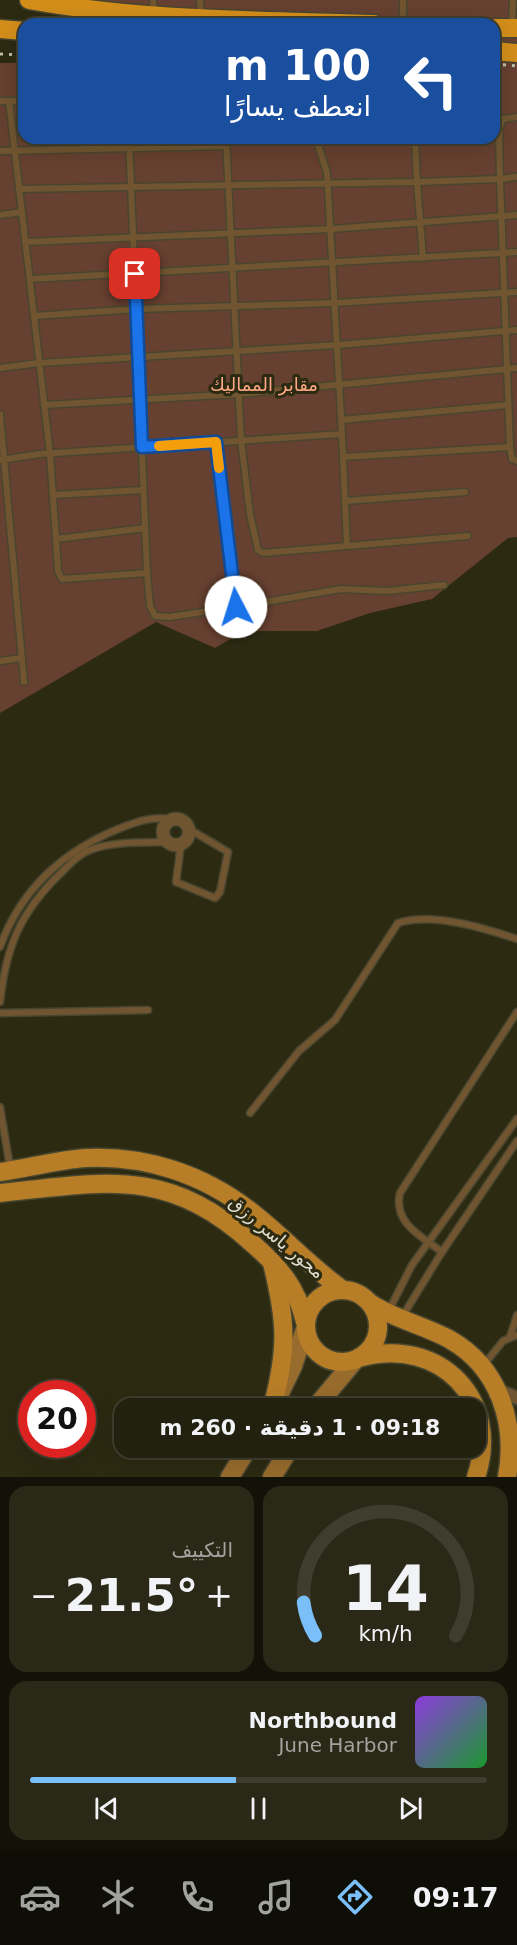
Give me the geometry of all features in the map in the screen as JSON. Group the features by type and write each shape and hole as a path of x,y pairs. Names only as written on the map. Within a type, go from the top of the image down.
{"highway":[{"path":"37,1 200,9 304,18"},
{"path":"0,30 18,31"},
{"path":"500,52 517,53"}],"main road":[{"name":"محور ياسر رزق","path":"6,1171 67,1160 103,1158 139,1161 174,1170 206,1183 235,1200 343,1290"},
{"name":"محور ياسر رزق","path":"0,1193 102,1182 158,1188 210,1210 233,1225 272,1261 290,1282 305,1325"},
{"path":"272,1261 282,1303 285,1337 282,1371 274,1398"},
{"path":"276,1398 290,1372 315,1301 328,1293 343,1290 358,1293 394,1317 448,1339 483,1367 498,1389 507,1410 511,1437 507,1477"},
{"path":"324,1398 373,1346 378,1331 377,1316 370,1303"},
{"path":"305,1325 311,1346 323,1358 340,1363 383,1353 403,1353 438,1364 461,1382 475,1405 482,1430 481,1456 476,1477"},
{"path":"230,1477 242,1458"},
{"path":"272,1477 284,1458"}],"street":[{"path":"171,819 184,821 189,829 188,838 174,843 163,830 171,819"},
{"path":"498,1389 517,1398"},
{"path":"507,1477 517,1463"}],"lane":[{"path":"402,18 403,0"},
{"path":"513,0 515,28"},
{"path":"0,101 18,101"},
{"path":"9,101 50,454 58,570 62,579 147,573"},
{"path":"517,117 507,118 500,123 509,428 512,459 517,461"},
{"path":"318,144 327,173 328,185 347,546"},
{"path":"415,144 423,258"},
{"path":"129,146 147,573 150,606 155,616 180,615 341,590 387,591 444,585"},
{"path":"0,152 129,146 226,146 241,440 250,514 258,550 263,553 468,536"},
{"path":"19,189 328,185 517,177"},
{"path":"0,215 22,212"},
{"path":"25,242 331,229 517,215"},
{"path":"30,279 517,252"},
{"path":"34,316 136,309 335,303 517,292"},
{"path":"0,368 39,363 338,345 517,330"},
{"path":"44,405 239,394 517,368"},
{"path":"341,420 508,405"},
{"path":"0,414 24,682"},
{"path":"509,428 517,428"},
{"path":"3,460 50,454 342,434"},
{"path":"216,442 236,607"},
{"path":"343,457 510,447"},
{"path":"53,495 144,490"},
{"path":"345,501 465,492"},
{"path":"56,539 145,528"},
{"path":"0,662 22,658"},
{"path":"0,946 30,893 64,857 81,845 137,820 160,817 171,819"},
{"path":"0,1002 9,947 25,915 50,882 87,851 114,845 174,843 176,882 215,898 220,892 228,852 189,829"},
{"path":"250,1113 299,1052 335,1020 398,922 417,920 466,924 517,939"},
{"path":"0,1013 148,1010"},
{"path":"442,1252 406,1224 397,1205 400,1193 517,1012"},
{"path":"0,1107 6,1171"},
{"path":"394,1317 412,1264 517,1119"},
{"path":"394,1317 442,1252 517,1141"},
{"path":"483,1367 492,1354 514,1336 517,1315"}],"green space":[{"name":"مقابر المماليك","path":"95,0 517,0 517,537 508,538 432,599 370,613 317,631 244,631 215,648 156,622 0,713 0,63 18,63 18,144 500,144 500,18 96,18"}],"railway":[{"path":"0,54 18,55"},
{"path":"500,65 517,66"}],"slow traffic":[{"path":"159,446 216,442 219,468"}],"route":[{"path":"135,274 142,447 216,442 236,607"}]}
